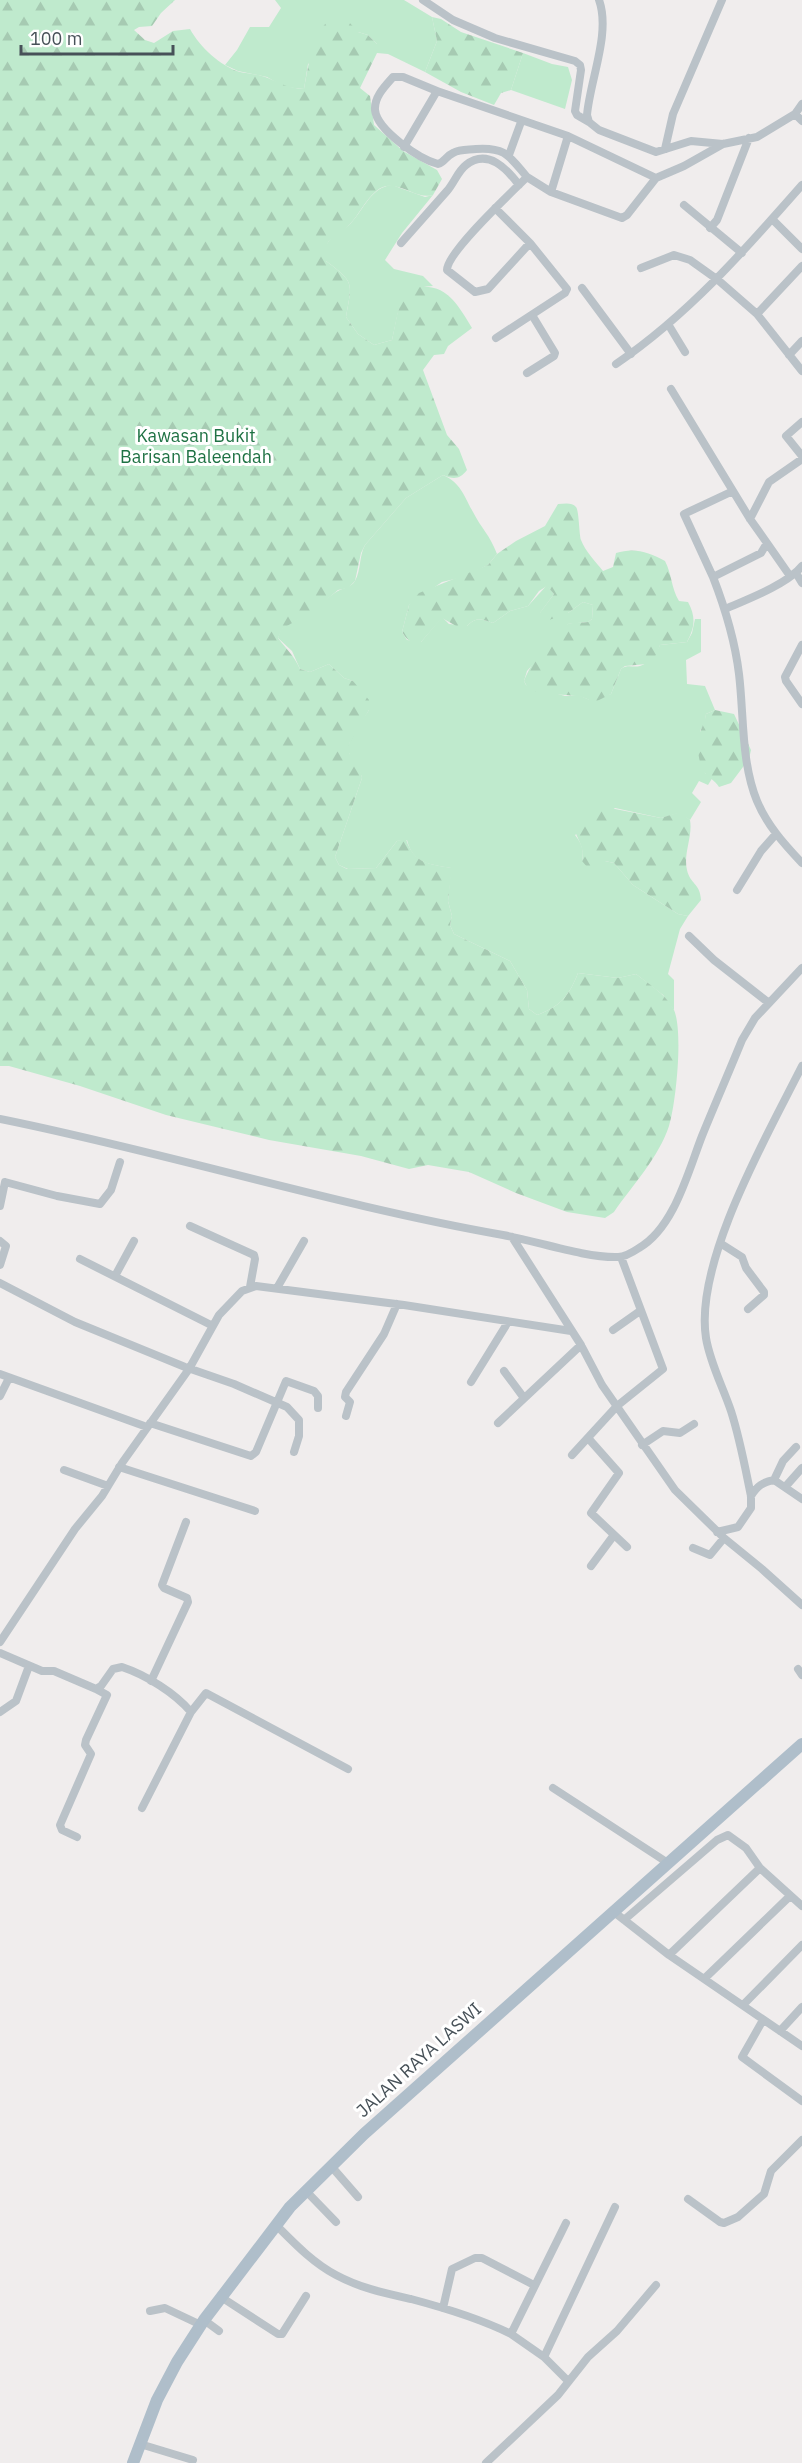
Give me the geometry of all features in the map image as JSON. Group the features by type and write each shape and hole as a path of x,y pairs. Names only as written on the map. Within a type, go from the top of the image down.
{"main road":[{"name":"JALAN RAYA LASWI","path":"133,2463 165,2383 203,2323 276,2225 306,2191 469,2038 632,1905 668,1863 802,1744"}],"street":[{"path":"423,0 453,20 495,38 575,61 580,65 581,70 575,111 577,115 599,130 649,151 691,141 723,144"},
{"path":"589,122 588,105 603,28 602,8 599,0"},
{"path":"665,149 673,114 722,0"},
{"path":"656,178 568,136 521,122 404,77 393,77 379,94 375,109 378,119 404,147 438,164 453,153 462,150 493,148 509,155 527,177 551,192 622,218 627,215 656,178 668,174 723,144 757,137 795,114 802,104"},
{"path":"404,147 437,91"},
{"path":"795,114 802,121"},
{"path":"509,155 521,122"},
{"path":"551,192 568,136"},
{"path":"710,228 717,220 749,138"},
{"path":"401,243 453,185 465,165 474,161 493,160 501,164 519,185"},
{"path":"527,177 495,208 451,258 447,270 475,292 482,292 488,289 530,243"},
{"path":"616,364 668,324 718,280 802,185"},
{"path":"684,205 742,253"},
{"path":"495,208 545,259 567,289 565,293 496,338"},
{"path":"772,219 802,249"},
{"path":"641,268 662,258 679,255 690,260 718,280 757,314 802,371"},
{"path":"757,314 802,267"},
{"path":"582,288 631,354"},
{"path":"527,373 554,356 555,353 532,315"},
{"path":"668,324 685,352"},
{"path":"789,355 802,341"},
{"path":"671,389 750,519 767,543 796,572 802,584"},
{"path":"750,519 769,482 802,458 786,436 802,422"},
{"path":"733,491 684,514 725,609 739,672 749,773 756,798 764,817 776,834 802,863"},
{"path":"713,577 761,553 767,543"},
{"path":"725,609 796,572"},
{"path":"802,645 785,677 802,704"},
{"path":"737,890 761,851 776,834"},
{"path":"689,936 714,960 769,1003"},
{"path":"0,1119 92,1137 424,1221 604,1257 621,1257 640,1248 654,1237 675,1203 742,1040 755,1018 802,968"},
{"path":"693,1548 710,1555 720,1535 738,1527 751,1508 751,1496 732,1413 706,1337 706,1310 710,1281 720,1243 746,1180 802,1066"},
{"path":"0,1206 2,1182 97,1204 103,1202 108,1195 120,1162"},
{"path":"190,1226 254,1255 250,1287"},
{"path":"512,1237 581,1345 602,1385 675,1490 720,1535 802,1605"},
{"path":"0,1241 6,1246 0,1265"},
{"path":"115,1276 134,1241"},
{"path":"277,1288 304,1241"},
{"path":"720,1243 742,1257 746,1268 764,1292 764,1295 748,1309"},
{"path":"572,1455 617,1406 663,1369 621,1257"},
{"path":"80,1259 213,1326"},
{"path":"0,1283 75,1322 104,1332 173,1363 234,1384 276,1409 291,1410 298,1420 299,1436 294,1452"},
{"path":"0,1642 75,1529 108,1486 213,1326 230,1302 242,1291 256,1286 277,1288 571,1331"},
{"path":"346,1416 350,1402 345,1395 346,1392 384,1334 397,1304"},
{"path":"613,1330 640,1311"},
{"path":"471,1382 508,1322"},
{"path":"498,1423 581,1345"},
{"path":"504,1371 524,1398"},
{"path":"0,1396 4,1376 148,1425 251,1456 256,1452 276,1409 284,1383 288,1381 314,1391 318,1396 318,1408"},
{"path":"642,1444 663,1431 680,1433 694,1424"},
{"path":"588,1438 619,1473 591,1511 592,1515 627,1547"},
{"path":"774,1480 783,1461 796,1447"},
{"path":"119,1467 255,1511"},
{"path":"786,1486 802,1468"},
{"path":"64,1470 108,1486"},
{"path":"751,1496 756,1488 765,1481 774,1480 802,1499"},
{"path":"151,1681 188,1602 187,1598 162,1585 186,1522"},
{"path":"591,1566 614,1535"},
{"path":"0,1653 42,1671 54,1671 107,1695 86,1740 85,1745 90,1754 60,1826 62,1830 77,1838"},
{"path":"0,1712 16,1701 28,1666"},
{"path":"96,1689 118,1667 130,1670 151,1681 185,1705 191,1712"},
{"path":"142,1808 191,1712 204,1695 210,1693 348,1769"},
{"path":"553,1788 668,1863"},
{"path":"632,1905 722,1836 728,1835 737,1840 760,1868 802,1906"},
{"path":"669,1955 760,1868"},
{"path":"704,1979 790,1896"},
{"path":"619,1916 669,1955 802,2046"},
{"path":"743,2005 802,1945"},
{"path":"780,2031 802,2007"},
{"path":"764,2020 742,2057 802,2101"},
{"path":"688,2199 720,2222 731,2221 764,2194 771,2171 802,2140"},
{"path":"331,2166 358,2197"},
{"path":"306,2191 336,2222"},
{"path":"544,2357 615,2207"},
{"path":"511,2334 566,2223"},
{"path":"276,2225 315,2261 334,2274 364,2288 442,2308 491,2324 511,2334 544,2357 568,2381"},
{"path":"442,2308 452,2269 475,2258 483,2259 534,2285"},
{"path":"486,2463 558,2395 588,2357 622,2327 656,2285"},
{"path":"221,2297 278,2334 282,2334 306,2296"},
{"path":"150,2311 165,2308 219,2331"},
{"path":"140,2444 193,2460"}],"green space":[{"name":"Kawasan Bukit Barisan Baleendah","path":"0,0 175,0 161,13 152,26 139,27 134,30 145,40 154,43 173,31 190,29 205,49 225,65 240,72 304,89 310,57 318,35 331,18 340,12 358,32 368,35 378,45 377,53 360,88 370,96 374,125 403,151 437,170 442,179 433,195 418,194 393,186 386,186 374,193 348,227 328,242 326,261 347,279 349,284 346,317 358,334 374,345 392,340 402,298 412,288 430,287 439,290 452,299 462,312 472,328 448,346 444,354 434,355 423,370 447,435 459,449 467,470 456,478 443,475 406,498 365,545 355,581 348,588 338,590 314,610 282,629 278,638 300,669 310,672 329,664 344,678 353,681 369,700 369,710 349,744 349,753 360,769 362,778 335,857 339,865 347,869 376,868 397,841 406,839 413,854 418,858 429,864 452,868 448,901 452,916 450,925 454,934 510,961 527,990 529,1009 537,1015 563,1000 578,973 618,978 636,974 661,993 673,1008 678,1031 678,1048 676,1084 669,1126 659,1149 644,1171 614,1212 605,1218 567,1212 469,1172 428,1165 409,1169 361,1156 269,1140 166,1115 80,1086 9,1066 0,1066"},
{"path":"275,0 404,0 432,17 437,41 425,72 388,54 377,53 377,44 368,35 358,32 308,64 304,89 284,87 267,77 238,71 225,65 250,27 269,27 281,8"},
{"path":"432,17 441,19 461,32 523,53 511,90 501,93 494,105 461,92 425,72 437,41"},
{"path":"523,53 552,64 568,67 572,80 565,109 511,90"},
{"path":"392,185 425,197 433,195 402,233 385,260 394,269 423,276 433,286 412,291 406,296 399,310 392,340 374,345 358,334 346,317 349,284 342,274 326,261 326,249 328,242 351,223 373,194"},
{"path":"443,475 454,482 461,491 497,554 488,565 463,577 442,582 409,605 402,632 407,640 421,642 442,617 449,624 467,626 479,620 493,623 510,611 528,606 547,585 554,594 540,613 568,613 583,602 593,605 592,619 588,622 568,624 527,671 524,681 526,685 565,696 578,695 590,700 611,694 621,669 647,663 660,645 687,642 695,619 701,619 701,652 686,660 687,684 705,686 715,710 706,714 705,723 700,731 705,773 713,777 708,785 699,781 692,793 701,802 690,820 679,813 661,818 615,808 575,835 582,847 582,861 614,863 633,885 678,914 688,916 680,929 668,974 674,980 674,1010 663,995 636,974 618,978 578,973 563,1000 537,1015 529,1009 527,990 510,961 454,934 450,925 452,916 448,901 451,868 429,864 418,858 413,854 407,840 397,841 376,868 348,869 339,865 335,857 362,778 348,748 355,730 369,710 353,681 344,678 329,664 310,672 300,669 292,651 278,638 281,629 336,592 349,587 357,577 365,545 406,498"},
{"path":"558,504 570,504 576,507 581,540 603,571 613,567 616,553 629,550 641,551 665,561 679,601 688,602 693,617 692,632 687,642 660,645 657,654 647,664 625,666 621,669 611,694 593,703 577,696 536,692 524,681 536,658 555,633 568,624 588,622 592,619 593,605 583,602 568,613 541,623 539,614 554,594 547,586 539,591 528,606 510,611 493,623 479,620 467,626 458,627 442,618 421,642 410,641 402,632 409,605 419,593 488,565 497,554 516,541 545,526"},
{"path":"715,710 734,714 751,750 749,759 731,783 719,787 703,770 698,751 698,740 706,714"},
{"path":"605,807 661,818 680,812 690,820 686,864 688,875 699,890 701,900 688,916 678,914 633,885 614,863 605,861 588,868 582,861 582,848 574,824 575,817 584,812"}]}
